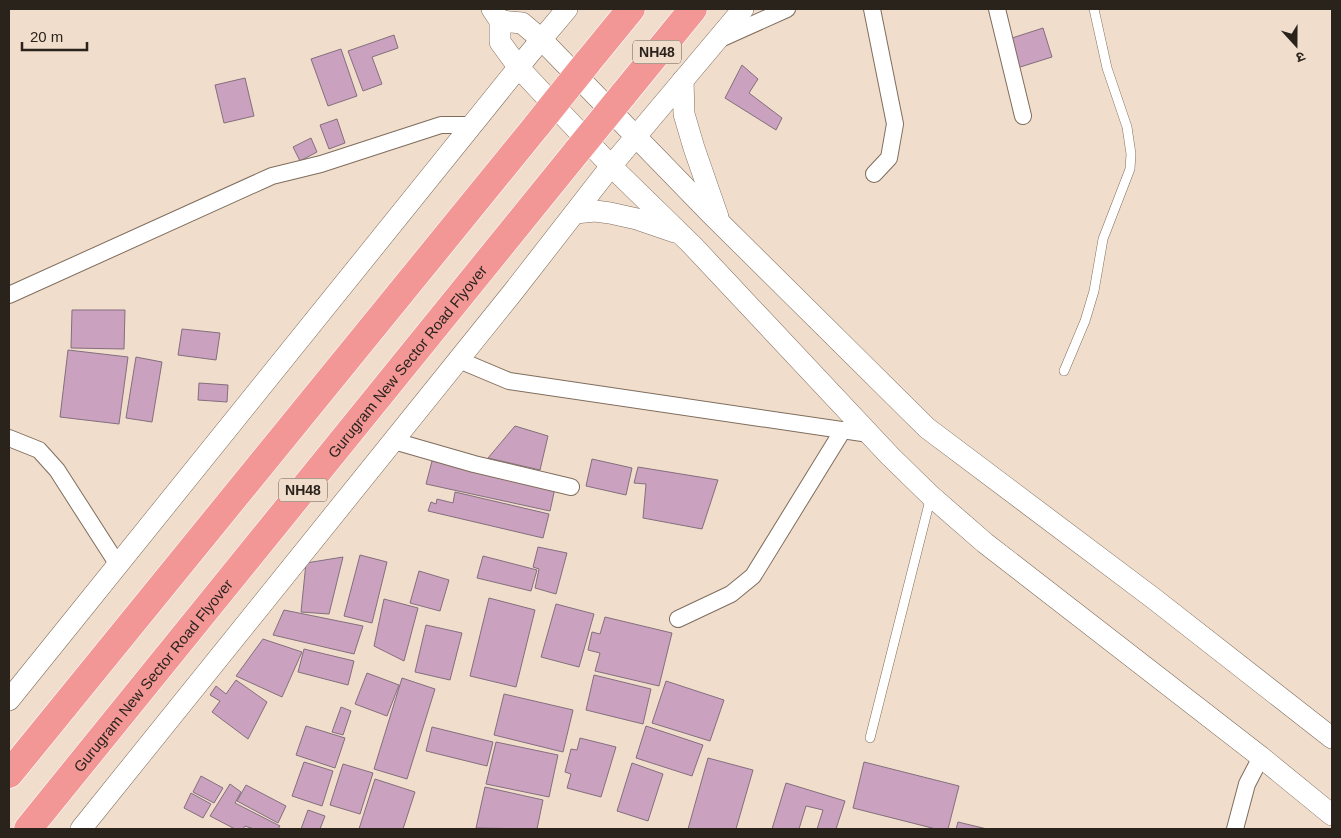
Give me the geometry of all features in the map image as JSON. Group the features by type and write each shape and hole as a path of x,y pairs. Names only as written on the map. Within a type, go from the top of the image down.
{"highway":[{"name":"NH48","path":"9,774 631,9"},
{"name":"Gurugram New Sector Road Flyover","path":"28,829 693,9"}],"street":[{"path":"9,700 567,9"},
{"path":"81,829 459,360 635,136 743,9"},
{"path":"715,41 787,9"},
{"path":"872,9 895,124 889,158 874,174"},
{"path":"997,9 1023,116"},
{"path":"1332,738 1153,598 927,428 720,223 542,40 522,23 496,15 500,42 518,68 611,166 682,235 869,434 931,496 985,544 1261,757 1332,816"},
{"path":"683,80 684,114 720,223"},
{"path":"9,295 272,176 321,164 441,125 472,125"},
{"path":"575,213 595,211 637,219 682,235"},
{"path":"459,360 509,381 869,434"},
{"path":"678,619 731,594 752,576 843,430"},
{"path":"9,438 39,450 58,470 118,565"},
{"path":"394,441 474,464 571,487"},
{"path":"1235,829 1247,784 1261,757"}],"lane":[{"path":"1064,371 1085,321 1094,291 1103,239 1130,168 1131,154 1127,127 1107,68 1094,9"},
{"path":"870,738 931,496"}],"building":[{"path":"1043,28 1052,57 1017,68 1009,39"},
{"path":"394,35 398,48 372,57 382,84 363,91 348,51"},
{"path":"341,49 357,96 328,106 311,59"},
{"path":"742,65 758,79 749,93 782,118 776,130 725,98"},
{"path":"245,78 254,116 224,123 215,85"},
{"path":"337,119 345,143 329,149 320,125"},
{"path":"311,138 317,152 300,161 293,147"},
{"path":"72,310 125,310 124,349 71,348"},
{"path":"182,329 220,333 216,360 178,355"},
{"path":"68,350 128,357 119,424 60,417"},
{"path":"136,357 162,362 152,422 126,418"},
{"path":"199,383 228,385 227,402 198,400"},
{"path":"515,426 548,436 540,470 488,458"},
{"path":"592,459 632,468 626,495 586,486"},
{"path":"432,461 555,488 550,511 426,484"},
{"path":"638,467 718,480 702,529 643,518 646,484 634,483"},
{"path":"455,492 549,514 543,538 428,511 431,502 436,504 437,499 453,503"},
{"path":"538,547 567,553 556,594 535,588 539,569 533,567"},
{"path":"360,555 387,562 372,623 344,616"},
{"path":"483,556 537,570 531,591 477,578"},
{"path":"343,557 329,614 301,612 306,563"},
{"path":"419,571 449,580 440,611 410,603"},
{"path":"489,598 535,610 516,687 470,676"},
{"path":"384,599 418,608 404,661 374,646"},
{"path":"556,604 594,614 579,667 541,657"},
{"path":"284,610 363,626 354,654 273,635"},
{"path":"605,617 672,633 659,686 595,671 600,653 588,650 592,632 600,634"},
{"path":"426,625 462,633 450,680 415,672"},
{"path":"263,639 302,652 282,697 236,676"},
{"path":"304,649 354,661 348,685 298,672"},
{"path":"367,673 399,685 387,716 355,704"},
{"path":"594,675 651,689 643,724 586,710"},
{"path":"402,678 435,689 407,779 374,769"},
{"path":"236,680 267,702 248,739 212,712 220,701 210,695 216,686 226,694"},
{"path":"666,681 724,700 710,741 652,723"},
{"path":"504,694 573,710 563,752 494,735"},
{"path":"341,707 351,711 343,735 332,732"},
{"path":"306,726 345,738 335,768 296,755"},
{"path":"646,726 703,745 692,776 636,758"},
{"path":"432,727 493,742 487,766 426,751"},
{"path":"580,738 616,747 601,797 567,788 571,774 565,772 571,749 577,750"},
{"path":"496,742 558,755 549,797 486,784"},
{"path":"708,758 753,770 736,829 688,829"},
{"path":"304,762 333,771 322,806 292,796"},
{"path":"864,762 959,786 948,829 936,829 853,808"},
{"path":"632,763 663,774 648,821 617,811"},
{"path":"343,764 373,773 360,814 330,805"},
{"path":"201,776 223,788 214,803 193,792"},
{"path":"375,779 415,792 403,829 359,829"},
{"path":"786,783 845,801 836,829 817,829 823,810 806,806 799,829 772,829"},
{"path":"230,784 241,792 235,803 280,826 278,829 254,829 245,826 243,829 235,829 210,816"},
{"path":"246,785 286,806 278,823 237,801"},
{"path":"485,787 543,800 537,829 476,828"},
{"path":"191,793 211,804 203,818 184,808"},
{"path":"308,810 325,816 320,829 301,829"},
{"path":"958,822 987,829 956,829"}]}
